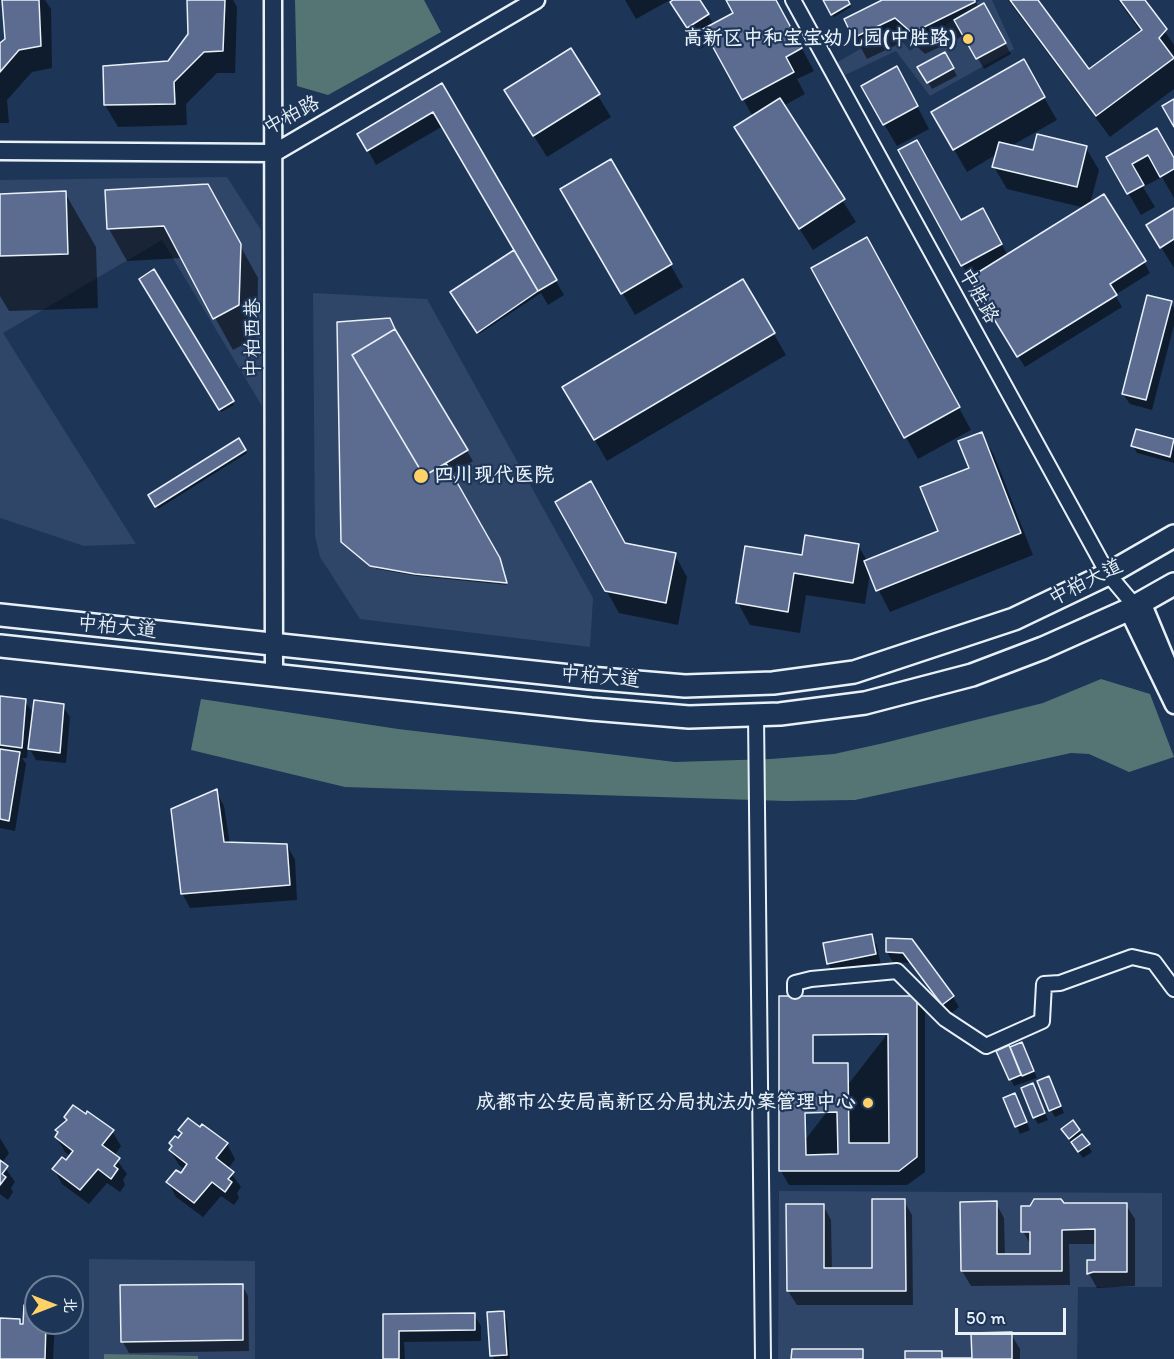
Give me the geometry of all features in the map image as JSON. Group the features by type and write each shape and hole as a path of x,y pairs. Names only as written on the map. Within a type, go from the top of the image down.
{"main road":[{"name":"中柏大道","path":"0,615 276,646 685,686 773,683 855,672 1014,619 1108,574 1174,536"},
{"name":"中柏大道","path":"0,646 274,677 689,717 756,715 865,703 916,692 1043,648 1135,606 1174,584"}],"street":[{"name":"中柏西巷","path":"273,0 276,646 274,677"},
{"name":"中柏路","path":"0,151 274,153 536,0"},
{"name":"中胜路","path":"793,0 1108,574 1135,606"},
{"path":"1135,606 1174,679"},
{"path":"1135,606 1174,705"},
{"path":"756,715 763,1359"},
{"path":"795,991 795,984 811,979 897,971 945,1019 986,1046 1042,1021 1044,984 1060,983 1132,957 1154,962 1174,989"}],"shaded area":[{"name":"高新区中和宝宝幼儿园(中胜路)","path":"980,0 992,0 1014,49 930,96 896,51 845,75 836,63 893,30 910,51"},
{"path":"227,177 261,230 262,406 162,240 3,333 136,544 84,546 0,518 0,180"},
{"name":"四川现代医院","path":"313,293 427,299 593,598 590,647 360,619 320,557 315,536"},
{"path":"779,1191 1162,1193 1162,1287 1078,1287 1077,1359 778,1359"},
{"path":"89,1259 255,1261 255,1359 89,1359"}],"green space":[{"path":"295,0 424,0 441,32 328,95 297,86"},
{"path":"1101,679 1150,694 1174,757 1129,772 1089,754 1071,753 855,800 786,801 345,787 191,750 201,699 398,729 675,762 771,759 834,754 884,743 1043,703"},
{"path":"104,1354 198,1356 198,1359 104,1359"}],"building":[{"path":"2,0 39,0 41,46 19,50 0,72 0,43 5,39"},
{"path":"187,0 225,0 223,51 204,52 174,82 175,104 104,105 103,66 168,61 188,34"},
{"path":"700,0 709,14 687,28 670,2"},
{"path":"726,0 776,0 802,48 786,57 794,72 742,100 703,29 733,13"},
{"path":"823,0 848,0 850,4 831,15"},
{"path":"882,0 975,0 975,2 912,33 895,18 853,38 844,19"},
{"path":"1010,0 1038,0 1089,69 1142,30 1120,0 1145,0 1167,29 1159,38 1174,58 1096,116"},
{"path":"984,3 1006,43 976,59 954,20"},
{"path":"571,48 600,94 533,136 504,90"},
{"path":"945,52 954,68 927,83 917,67"},
{"path":"1024,59 1045,97 953,150 931,112"},
{"path":"897,66 918,106 883,125 861,86"},
{"path":"442,83 557,280 538,291 433,112 367,151 357,134"},
{"path":"780,98 845,199 799,229 734,127"},
{"path":"1174,99 1174,127 1162,106"},
{"path":"1157,128 1174,158 1174,169 1160,177 1148,155 1132,164 1144,185 1127,194 1106,157"},
{"path":"1037,134 1087,146 1077,187 992,167 999,142 1033,150"},
{"path":"917,140 961,220 983,208 1002,244 961,266 898,150"},
{"path":"611,159 672,264 621,294 560,189"},
{"path":"208,184 241,244 239,305 213,319 164,226 107,229 105,190"},
{"path":"66,191 68,254 0,256 0,194"},
{"path":"1104,194 1146,261 1110,284 1117,295 1017,357 969,278"},
{"path":"1174,208 1174,239 1160,248 1146,225"},
{"path":"867,237 960,407 904,438 811,268"},
{"path":"514,250 538,291 477,333 450,292"},
{"path":"154,269 234,401 219,410 139,279"},
{"path":"743,279 775,333 594,440 562,387"},
{"path":"1147,295 1172,301 1146,400 1122,394"},
{"path":"390,318 395,329 352,355 424,476 446,463 500,558 507,583 415,574 370,566 341,542 337,322"},
{"path":"395,329 468,450 424,476 352,355"},
{"path":"1136,429 1174,439 1170,457 1131,446"},
{"path":"982,432 1021,533 876,591 864,561 938,531 920,487 969,468 958,441"},
{"path":"239,438 246,450 155,507 148,495"},
{"path":"591,481 625,543 676,553 666,603 605,591 555,502"},
{"path":"805,535 859,544 853,583 794,573 788,612 736,603 745,546 802,555"},
{"path":"0,696 26,699 22,748 0,745"},
{"path":"34,700 64,704 60,753 28,749"},
{"path":"0,749 20,752 9,821 0,819"},
{"path":"217,789 224,842 287,844 290,885 181,894 171,809"},
{"path":"872,934 876,954 827,964 823,943"},
{"path":"886,938 912,939 954,996 942,1005 903,953 886,952"},
{"path":"779,996 917,996 917,1157 899,1171 779,1171"},
{"name":"成都市公安局高新区分局执法办案管理中心","path":"888,1034 889,1143 849,1143 848,1063 813,1063 813,1035"},
{"path":"1022,1042 1034,1071 1022,1076 1010,1047"},
{"path":"1009,1045 1021,1075 1009,1080 996,1051"},
{"path":"1049,1076 1061,1106 1049,1111 1037,1081"},
{"path":"1033,1083 1045,1113 1033,1118 1021,1088"},
{"path":"1015,1093 1027,1122 1015,1127 1003,1098"},
{"path":"73,1105 86,1114 87,1111 114,1130 102,1145 120,1158 114,1166 118,1169 111,1179 98,1169 80,1190 52,1169 62,1157 66,1160 73,1151 55,1137 58,1132 55,1130 67,1120 64,1117"},
{"path":"837,1112 838,1154 806,1155 805,1113"},
{"path":"188,1118 200,1127 202,1124 228,1143 216,1158 234,1172 228,1179 232,1182 225,1192 212,1182 194,1203 166,1182 176,1170 181,1173 187,1164 169,1150 172,1146 169,1143 175,1136 178,1138 182,1133 178,1130"},
{"path":"1073,1120 1080,1130 1069,1139 1061,1129"},
{"path":"1082,1134 1090,1144 1078,1152 1071,1142"},
{"path":"0,1160 8,1166 2,1174 6,1177 0,1185"},
{"path":"872,1199 905,1199 906,1291 787,1291 786,1204 824,1204 824,1268 872,1268"},
{"path":"1034,1199 1061,1199 1064,1203 1127,1203 1127,1272 1087,1274 1087,1260 1095,1260 1095,1229 1062,1230 1062,1271 961,1271 960,1202 997,1201 997,1254 1030,1254 1030,1232 1021,1232 1021,1206 1030,1206"},
{"path":"243,1284 243,1340 121,1342 120,1285"},
{"path":"24,1305 24,1335 46,1335 45,1359 0,1359 0,1318 20,1319 20,1324 23,1324"},
{"path":"504,1311 507,1355 490,1356 487,1312"},
{"path":"475,1313 475,1330 399,1331 399,1359 383,1359 383,1314"},
{"path":"1012,1332 1012,1359 905,1359 905,1351 942,1351 942,1358 972,1358 971,1333"},
{"path":"792,1349 863,1349 863,1359 791,1359"}],"place":[{"name":"高新区中和宝宝幼儿园(中胜路)","path":"968,39"},
{"name":"四川现代医院","path":"421,476"},
{"name":"成都市公安局高新区分局执法办案管理中心","path":"868,1103"}]}
